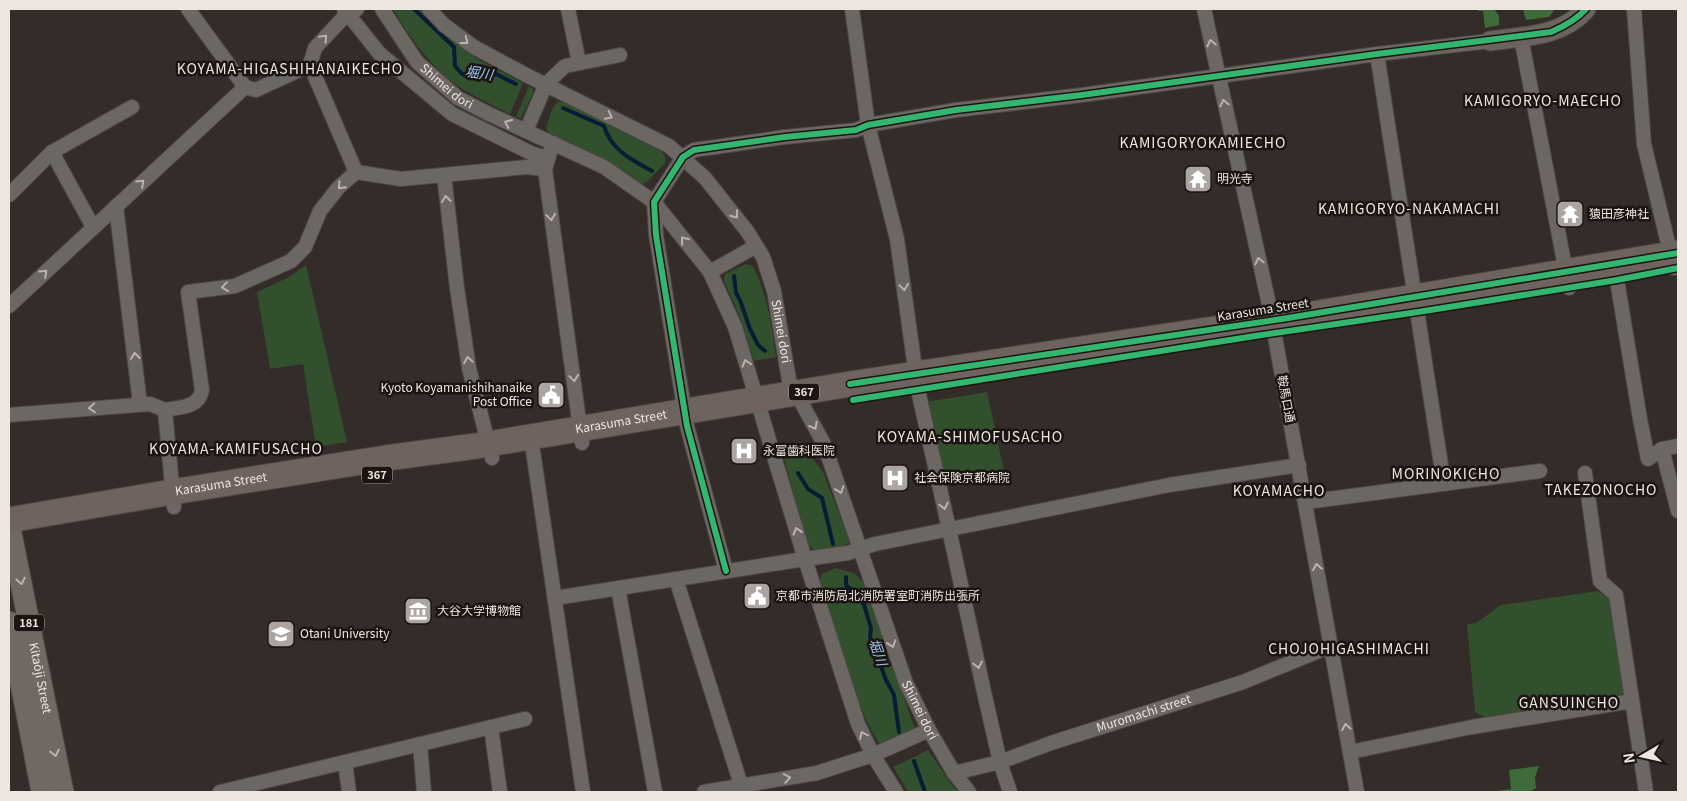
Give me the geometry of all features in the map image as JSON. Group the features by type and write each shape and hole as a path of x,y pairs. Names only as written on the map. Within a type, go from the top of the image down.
{"highway":[{"name":"Karasuma Street","path":"1568,280 1617,280 1676,261"},
{"name":"Karasuma Street","path":"490,451 800,400 1416,305 1676,261"},
{"name":"Karasuma Street","path":"9,527 173,499 386,458 490,451 533,451 581,435"}],"main road":[{"name":"Kitaōji Street","path":"9,527 63,792"},
{"name":"Kitaōji Street","path":"9,622 42,792"}],"street":[{"path":"188,9 246,87 256,90 310,65"},
{"name":"Shimei dori","path":"382,9 417,62 458,98 604,167 654,202 710,272 735,327 858,724 873,755 896,792"},
{"name":"Shimei dori","path":"429,9 444,25 474,47 669,146 705,178 747,231 764,257 774,291 789,380 824,444 906,683 929,730 954,773 969,792"},
{"path":"568,9 579,63"},
{"path":"852,9 868,125 898,239 917,382 1000,762 1010,792"},
{"name":"鞍馬口通","path":"1204,9 1273,326 1357,792"},
{"path":"726,571 686,419 659,259 654,202 683,157 694,150 785,137 856,130 868,125 956,110 1082,95 1377,54 1521,37 1551,32 1565,26 1579,17 1586,9"},
{"path":"1634,9 1644,144 1676,261"},
{"path":"356,172 310,65 315,48 350,11 379,53 452,114 533,154 546,163"},
{"path":"1521,37 1568,280"},
{"path":"1377,54 1444,484"},
{"path":"526,131 546,84 565,66 620,55"},
{"path":"9,306 246,87"},
{"path":"9,195 52,152 132,107"},
{"path":"552,143 546,163 581,435"},
{"path":"52,152 93,228"},
{"path":"356,172 401,179 527,167 546,163"},
{"path":"9,415 140,404 150,404 165,410 194,404 202,392 188,292 234,286 291,261 304,247 320,211 338,188 356,172"},
{"path":"444,175 457,288 469,368 490,451"},
{"path":"116,206 140,404"},
{"path":"710,272 756,246"},
{"path":"1617,280 1648,459 1662,449 1678,446"},
{"path":"165,410 173,499"},
{"path":"1662,449 1678,511"},
{"path":"533,451 583,792"},
{"path":"555,598 805,558 848,553 876,544 1169,485 1299,465"},
{"path":"1306,502 1540,471"},
{"path":"1585,473 1600,581 1616,595 1646,792"},
{"path":"676,579 741,785"},
{"path":"618,588 655,792"},
{"name":"Muromachi street","path":"954,773 1000,762 1054,742 1244,682 1332,646"},
{"path":"1350,752 1472,727 1626,702 1633,705"},
{"path":"222,792 525,719"},
{"path":"491,727 500,792"},
{"path":"704,792 741,785 760,788 817,773 873,755 929,730"},
{"path":"420,744 424,792"},
{"path":"345,762 349,792"}],"green space":[{"path":"393,9 420,9 438,28 479,60 523,83 510,114 470,94 438,70 421,51"},
{"path":"1477,9 1494,9 1499,16 1499,25 1485,28 1483,11 1478,11"},
{"path":"1523,9 1555,9 1549,17 1526,20"},
{"path":"529,86 533,89 533,93 521,118 516,117"},
{"path":"558,102 564,102 658,149 665,156 665,163 647,182 642,184 602,159 549,134 546,128 553,107"},
{"path":"746,264 753,266 766,299 776,357 754,361 740,317 724,281 725,274"},
{"path":"306,265 347,442 316,447 303,364 270,369 257,292 289,277"},
{"path":"987,392 1004,471 945,484 926,402"},
{"path":"809,454 823,472 850,542 841,548 817,551 807,545 784,458"},
{"path":"836,568 854,573 863,582 915,729 879,744 866,720 856,695 819,582 822,574"},
{"path":"1598,591 1610,600 1624,692 1620,697 1486,718 1475,712 1467,624 1476,623 1501,605"},
{"path":"928,750 958,792 908,792 893,767"},
{"path":"1539,766 1535,777 1536,788 1530,792 1490,792 1511,789 1509,770"}],"waterway":[{"name":"堀川","path":"414,9 454,47 455,66 461,73 466,76 496,74 516,84"},
{"name":"堀川","path":"563,108 604,126 617,148 652,171"},
{"path":"734,276 736,293 750,329 758,345 765,351"},
{"path":"798,473 808,489 822,498 833,544"},
{"name":"堀川","path":"846,577 846,585 858,595 864,605 871,628 870,637 886,680 894,695 899,732"},
{"name":"堀川","path":"914,761 925,792"}],"cycle path":[{"path":"726,571 687,426 656,235 654,202 683,157 694,150 785,137 856,130 868,125 956,110 1082,95 1551,32 1570,22 1586,9"},
{"path":"850,384 1288,318 1678,253"},
{"path":"853,400 1418,312 1617,280 1678,268"}],"place":[{"name":"明光寺","path":"1198,179"},
{"name":"猿田彦神社","path":"1570,214"},
{"name":"Kyoto Koyamanishihanaike Post Office","path":"551,395"},
{"name":"永富歯科医院","path":"744,451"},
{"name":"社会保険京都病院","path":"895,478"},
{"name":"京都市消防局北消防署室町消防出張所","path":"757,596"},
{"name":"大谷大学博物館","path":"418,611"},
{"name":"Otani University","path":"281,634"}],"district":[{"name":"KOYAMA-HIGASHIHANAIKECHO","path":"290,69"},
{"name":"KAMIGORYO-MAECHO","path":"1543,101"},
{"name":"KAMIGORYOKAMIECHO","path":"1203,143"},
{"name":"KAMIGORYO-NAKAMACHI","path":"1409,209"},
{"name":"KOYAMA-SHIMOFUSACHO","path":"970,437"},
{"name":"KOYAMA-KAMIFUSACHO","path":"236,449"},
{"name":"MORINOKICHO","path":"1446,474"},
{"name":"TAKEZONOCHO","path":"1601,490"},
{"name":"KOYAMACHO","path":"1279,491"},
{"name":"CHOJOHIGASHIMACHI","path":"1349,649"},
{"name":"GANSUINCHO","path":"1569,703"}]}
